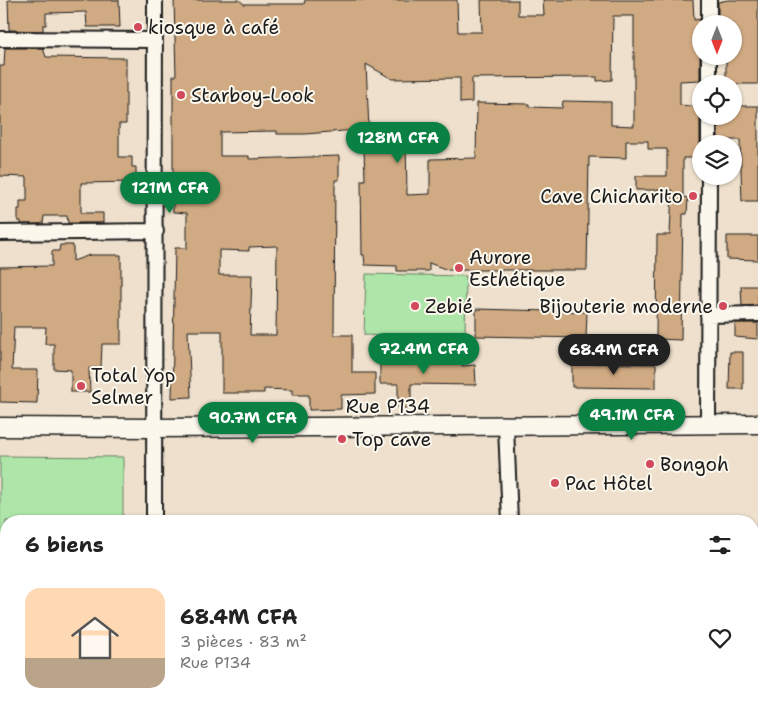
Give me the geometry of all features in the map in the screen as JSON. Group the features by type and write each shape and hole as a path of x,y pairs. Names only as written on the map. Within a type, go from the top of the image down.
{"street":[{"path":"154,515 155,0"},
{"path":"709,0 709,15"},
{"path":"0,40 154,40"},
{"path":"708,185 708,423"},
{"path":"0,233 156,231"},
{"path":"708,315 758,314"},
{"name":"Rue P134","path":"0,427 154,428 758,424"},
{"path":"506,426 510,515"}],"green space":[{"name":"Zebié","path":"366,274 466,276 465,339 364,335"},
{"path":"0,456 123,457 123,515 0,515"}],"building":[{"path":"8,0 119,0 120,27 87,27 86,12 46,13 46,25 43,25 43,31 9,30"},
{"path":"174,0 239,0 244,4 304,4 305,0 457,0 458,32 482,32 481,0 518,0 518,15 544,15 543,0 693,0 692,65 700,65 700,75 692,75 692,80 680,81 680,105 692,106 692,125 700,125 700,135 692,135 692,158 683,158 683,197 688,198 687,214 683,214 681,340 656,339 657,235 670,235 672,190 636,190 636,176 667,176 667,149 648,149 648,141 626,141 626,158 589,157 587,270 448,270 429,263 429,271 397,271 397,266 365,265 364,255 362,255 361,180 365,180 364,149 393,149 393,142 406,141 407,195 430,194 430,159 476,158 477,103 529,104 529,107 562,108 563,101 611,102 611,125 634,126 634,16 613,16 612,80 597,81 597,77 472,78 472,102 460,103 460,78 392,79 366,64 369,129 305,134 277,134 277,131 220,132 220,156 249,156 249,159 339,156 339,180 335,180 334,335 352,335 352,373 375,373 375,394 341,395 341,409 309,410 309,395 292,395 292,390 264,389 264,393 222,393 222,331 188,331 191,397 172,398 175,248 187,248 187,213 173,212 173,76 176,76","holes":["277,246 276,335 250,335 252,275 219,275 219,250 249,251 249,247"]},
{"path":"758,0 758,84 742,84 742,75 726,75 726,65 742,65 742,15 718,15 718,2"},
{"path":"5,48 43,48 46,57 126,58 126,124 119,124 119,157 132,157 132,167 136,167 136,182 81,183 81,213 103,213 103,223 68,223 67,216 44,216 43,224 21,224 21,221 18,221 20,201 27,201 27,177 0,176 0,66 4,66"},
{"path":"742,106 758,106 758,201 742,201 742,135 718,135 718,125 742,125"},
{"path":"727,236 758,236 758,260 727,259"},
{"path":"60,245 73,245 73,261 90,255 121,255 121,344 102,344 101,368 89,368 90,392 71,392 71,370 54,369 54,344 45,344 46,327 14,327 12,370 38,370 37,403 0,402 0,267 52,266 52,251 59,251"},
{"path":"741,286 758,286 758,305 742,306"},
{"path":"476,309 587,312 586,338 476,336"},
{"path":"735,323 758,323 758,339 735,337"},
{"path":"730,352 743,352 743,389 729,389"},
{"path":"380,358 462,359 462,366 475,365 476,385 411,384 411,408 398,408 398,384 380,384"},
{"path":"572,363 656,364 656,388 572,387"}],"place":[{"name":"kiosque à café","path":"138,27"},
{"name":"Starboy-Look","path":"181,95"},
{"name":"Cave Chicharito","path":"693,196"},
{"name":"Aurore Esthétique","path":"459,268"},
{"name":"Zebié","path":"415,306"},
{"name":"Bijouterie moderne","path":"723,306"},
{"name":"Total Yop Selmer","path":"81,386"},
{"name":"Top cave","path":"342,439"},
{"name":"Bongoh","path":"650,464"},
{"name":"Pac Hôtel","path":"555,483"}]}
